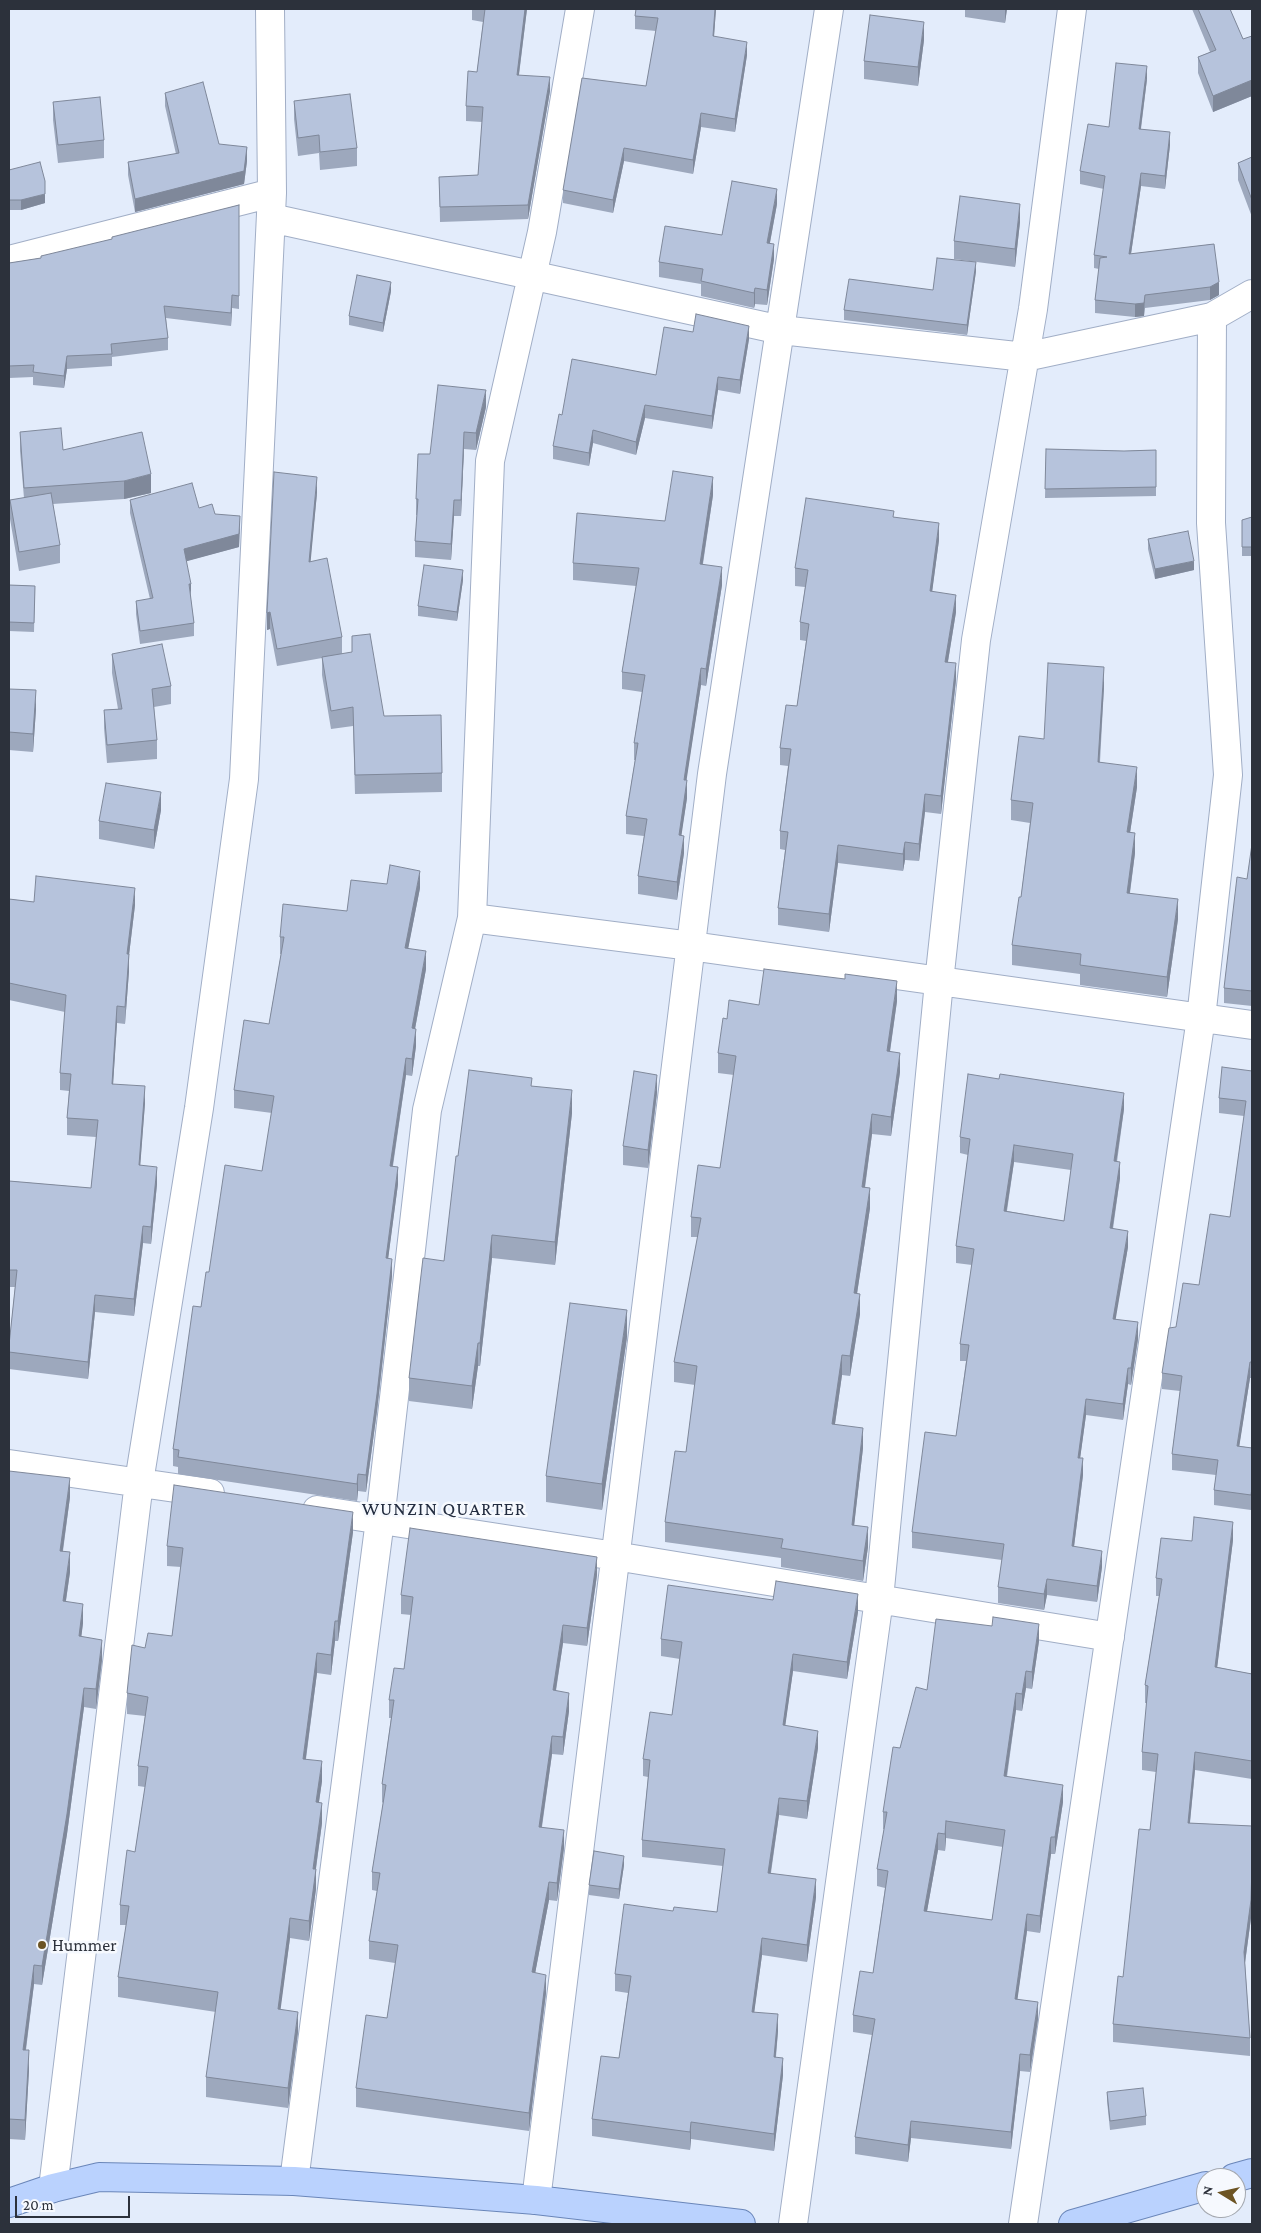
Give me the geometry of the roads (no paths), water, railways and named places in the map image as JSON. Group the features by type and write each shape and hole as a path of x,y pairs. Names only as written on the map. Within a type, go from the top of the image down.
{"main road":[{"path":"9,2203 53,2188 100,2177 294,2181 536,2200 742,2224"},
{"path":"1073,2224 1196,2189"}],"street":[{"path":"53,2188 139,1482 199,1108 244,779 272,206 270,9"},
{"path":"294,2181 380,1520 427,1110 472,918 490,461 533,274 580,9"},
{"path":"536,2200 712,774 829,9"},
{"path":"793,2224 880,1599 939,982 976,640 1033,309 1072,9"},
{"path":"9,260 272,206 533,274 781,330 1024,357 1212,317 1252,294"},
{"path":"1023,2224 1201,1018 1228,775 1211,523 1212,317"},
{"path":"472,918 691,946 1252,1025"},
{"path":"9,1464 236,1497"},
{"path":"294,1506 615,1556 1110,1637"}],"place":[{"name":"Hummer","path":"42,1945"}],"district":[{"name":"WUNZIN QUARTER","path":"444,1509"}]}
